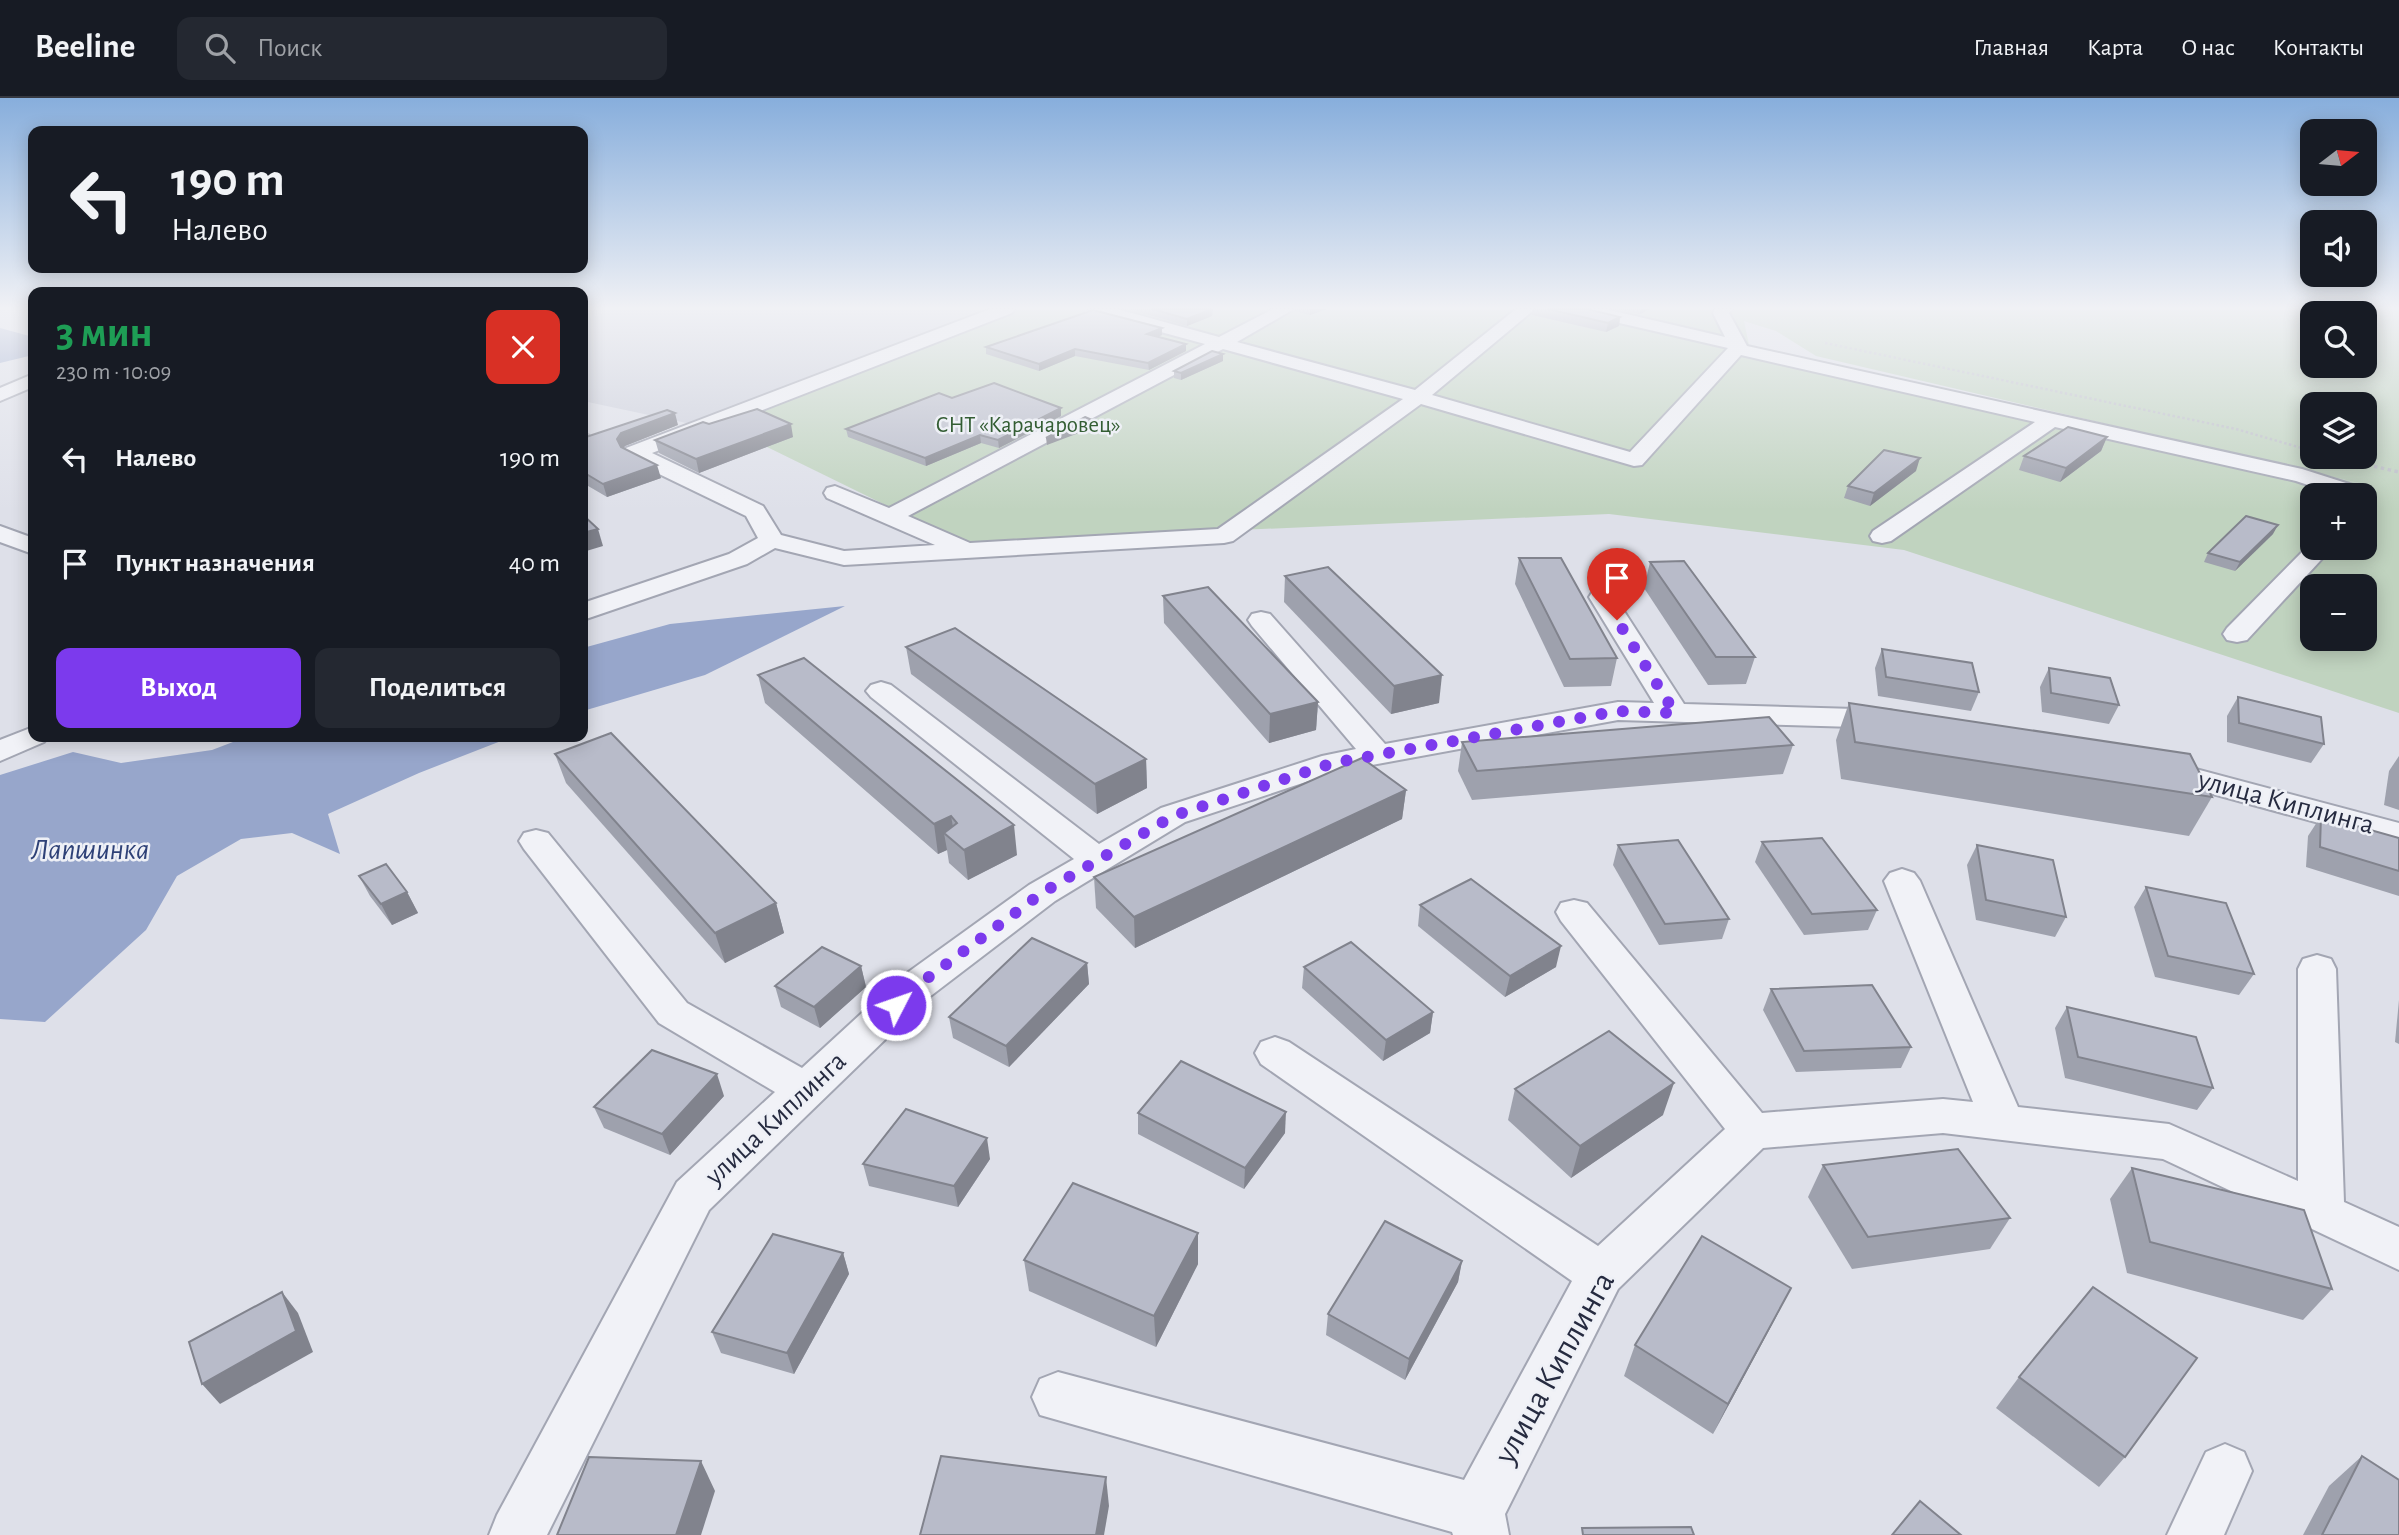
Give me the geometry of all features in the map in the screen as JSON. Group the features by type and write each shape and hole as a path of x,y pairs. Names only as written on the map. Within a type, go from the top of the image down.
{"street":[{"path":"772,540 755,511 634,453 833,376"},
{"path":"889,517 1160,376"},
{"path":"1341,376 1634,460 1711,376"},
{"path":"588,610 738,559 772,540 844,558 1224,536 1444,376"},
{"path":"1862,376 2323,483"},
{"path":"0,395 28,382"},
{"path":"1882,536 2052,420"},
{"path":"835,493 967,550"},
{"path":"0,533 28,545"},
{"path":"2236,634 2308,560"},
{"path":"1602,597 1675,713"},
{"path":"1261,620 1378,755"},
{"path":"881,691 1098,860"},
{"name":"улица Киплинга","path":"517,1535 694,1196 914,988 1042,893 1173,816 1333,763 1618,711 1922,720"},
{"path":"0,752 28,738"},
{"name":"улица Киплинга","path":"2127,760 2399,834"},
{"path":"536,841 673,1013 806,1090"},
{"path":"1902,881 2003,1122"},
{"path":"1574,912 1752,1131 1943,1116 2169,1142 2399,1249"},
{"path":"2316,969 2320,1212"},
{"path":"1275,1053 1601,1273"},
{"name":"улица Киплинга","path":"1479,1523 1601,1273 1752,1131"},
{"path":"1058,1397 1479,1523"},
{"path":"2195,1535 2225,1471"}],"path":[{"path":"1980,376 2222,426 2300,448"},
{"path":"2377,467 2399,472"}],"shaded area":[{"path":"588,376 823,376 696,425 588,402"}],"green space":[{"name":"СНТ «Карачаровец»","path":"842,376 1886,376 2358,483 2300,483 2300,560 2377,560 2377,487 2380,488 2377,487 2377,483 2359,483 1902,376 2399,376 2399,713 1904,550 1609,514 961,542 722,425"}],"water":[{"path":"845,606 705,675 588,710 588,647 670,624"},
{"name":"Лапшинка","path":"233,742 498,742 419,773 328,814 340,854 292,833 241,839 177,876 146,930 45,1022 0,1019 0,775 73,752 121,763 212,750"}],"building":[{"path":"994,383 1061,408 998,440 980,435 925,458 846,429 939,393 952,398"},
{"path":"757,409 791,424 696,459 655,440 703,422 709,424"},
{"path":"667,410 675,413 621,433 617,439 621,447 657,465 603,484 588,475 588,436"},
{"path":"1085,417 1092,420 1046,438"},
{"path":"2068,427 2107,437 2066,468 2024,456"},
{"path":"1884,450 1920,458 1874,493 1848,486"},
{"path":"2246,516 2278,525 2240,562 2208,553"},
{"path":"588,520 598,529 588,532"},
{"path":"1519,558 1561,558 1617,658 1570,659"},
{"path":"1684,561 1755,657 1716,657 1650,562"},
{"path":"1328,567 1442,675 1394,686 1285,576"},
{"path":"1208,587 1318,702 1270,714 1163,596"},
{"path":"955,628 1146,759 1095,784 906,647"},
{"path":"1882,649 1972,663 1979,692 1886,677"},
{"path":"804,658 1014,825 964,850 944,833 957,823 951,816 934,824 758,675"},
{"path":"2049,668 2110,678 2119,705 2051,693"},
{"path":"2238,697 2321,717 2324,744 2239,723"},
{"path":"1849,703 2190,754 2212,797 1855,742"},
{"path":"1769,717 1793,745 1477,771 1462,742"},
{"path":"611,733 776,903 715,933 555,754"},
{"path":"1362,758 1406,790 1134,917 1094,877"},
{"path":"2321,816 2399,838 2399,871 2320,847"},
{"path":"1822,838 1877,910 1812,914 1762,842"},
{"path":"1678,840 1729,919 1665,924 1618,845"},
{"path":"1977,845 2053,860 2066,917 1986,900"},
{"path":"386,864 407,892 381,904 359,876"},
{"path":"1471,879 1561,946 1510,976 1420,905"},
{"path":"2146,887 2226,903 2254,974 2168,956"},
{"path":"1032,938 1087,963 1006,1046 949,1017"},
{"path":"1351,942 1433,1012 1386,1040 1304,967"},
{"path":"822,947 861,966 814,1007 775,986"},
{"path":"1872,985 1911,1047 1804,1051 1771,989"},
{"path":"2067,1007 2196,1037 2213,1088 2078,1057"},
{"path":"1609,1031 1674,1083 1580,1146 1515,1089"},
{"path":"652,1050 717,1074 662,1134 594,1107"},
{"path":"1181,1061 1286,1112 1245,1168 1138,1113"},
{"path":"906,1109 987,1138 954,1186 863,1164"},
{"path":"1958,1149 2010,1218 1868,1237 1823,1165"},
{"path":"2132,1168 2304,1210 2332,1289 2150,1242"},
{"path":"1073,1183 1198,1233 1154,1316 1024,1260"},
{"path":"1385,1221 1462,1261 1409,1359 1328,1314"},
{"path":"773,1234 843,1253 787,1353 712,1332"},
{"path":"1702,1236 1791,1288 1728,1404 1635,1345"},
{"path":"2093,1287 2197,1358 2125,1457 2019,1377"},
{"path":"282,1292 296,1331 202,1384 189,1342"},
{"path":"941,1456 1106,1477 1096,1535 920,1535"},
{"path":"2362,1456 2399,1480 2399,1535 2322,1535"},
{"path":"589,1457 701,1461 676,1535 557,1535"},
{"path":"1920,1501 1961,1535 1892,1535"},
{"path":"1691,1527 1694,1535 1583,1535 1582,1528"}],"route":[{"path":"896,1005 914,988 1042,893 1173,816 1333,763 1618,711 1675,713 1617,620"}]}
